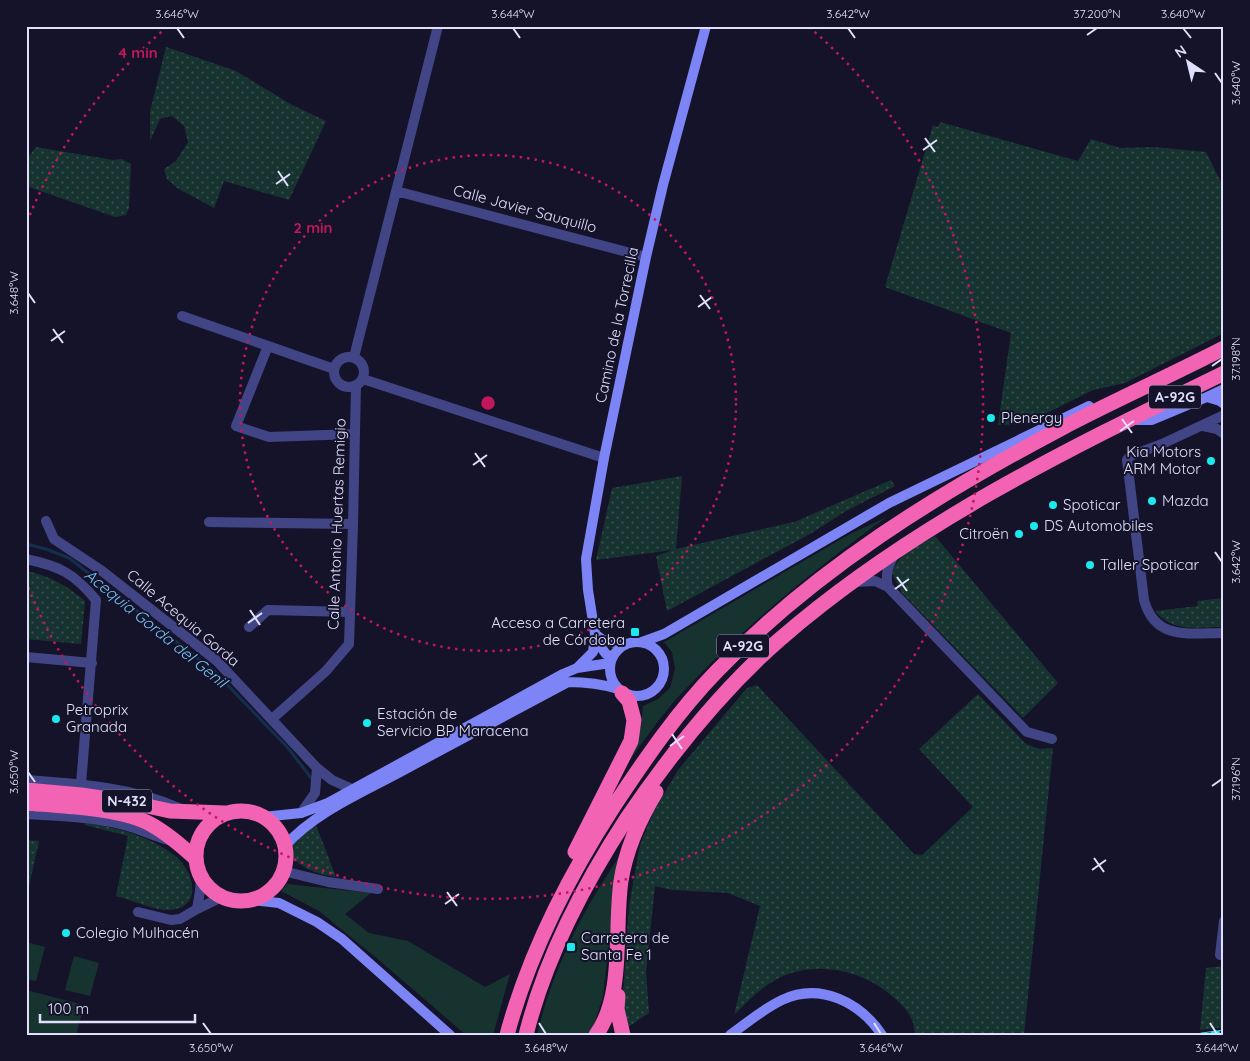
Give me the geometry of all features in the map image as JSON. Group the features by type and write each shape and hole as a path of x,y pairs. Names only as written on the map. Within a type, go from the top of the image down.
{"highway":[{"name":"A-92G","path":"508,1035 514,1010 531,964 550,921 592,840 648,756 716,672 754,635 804,591 858,550 996,463 1127,395 1224,348"},
{"name":"A-92G","path":"526,1035 545,976 562,936 586,886 612,840 672,756 720,700 779,640 898,548 1000,487 1126,421 1224,373"},
{"path":"550,921 558,885 607,785 631,741 634,720 629,701 620,691"},
{"path":"596,1035 608,1013 612,997 615,979 619,903 627,856 633,836 643,814 662,782 672,756"},
{"name":"N-432","path":"26,790 81,794 129,802 170,812 227,813 238,811 263,817"},
{"name":"N-432","path":"26,802 74,807 130,817 152,825 196,859"},
{"path":"227,813 204,829 196,848 196,859 200,877 213,892 222,898 239,901 251,900 263,895 273,887 283,871 286,859 285,846 276,827 263,817"},
{"path":"615,979 618,995 616,1009 624,1035"}],"street":[{"path":"354,357 438,26"},
{"name":"Camino de la Torrecilla","path":"611,660 597,642 595,634 588,590 586,559 604,458 646,257 663,185 706,26"},
{"name":"Calle Javier Sauquillo","path":"396,191 646,257"},
{"path":"182,316 334,369"},
{"path":"268,346 236,426 269,437 355,434"},
{"path":"359,382 364,367 358,359 354,357 342,359 336,364 334,374 339,384 349,387 359,382 604,458"},
{"name":"Calle Antonio Huertas Remigio","path":"272,719 326,672 349,644 354,524 355,434 359,382"},
{"path":"1126,421 1152,420 1224,389"},
{"path":"595,634 604,640 625,645 642,642 664,634 889,503 1100,400 1127,395"},
{"path":"1207,397 1224,404"},
{"path":"1224,415 1162,444 1130,456 1127,460 1144,600 1152,618 1166,630 1178,633 1224,633"},
{"path":"1203,426 1217,429 1224,434"},
{"name":"Calle Acequia Gorda","path":"46,521 54,539 102,571 217,661 318,768 332,780 352,789"},
{"path":"210,522 354,524"},
{"path":"888,587 886,578 888,566 898,548"},
{"path":"26,559 63,569 85,586 96,600 81,784"},
{"path":"851,583 875,581 888,587 1027,732 1052,739"},
{"path":"249,627 268,610 350,612"},
{"name":"Camino de la Torrecilla","path":"577,668 593,652 595,634"},
{"path":"285,846 296,833 314,820 568,682 583,682 620,691 634,697 646,695 656,689 662,679 664,667 661,656 653,647 642,642"},
{"path":"620,691 610,674 611,660 618,650 625,645"},
{"path":"26,657 92,663"},
{"path":"263,817 302,813 328,804 562,674 577,668 611,660"},
{"path":"302,813 315,793 318,768"},
{"path":"26,780 81,784 134,793 162,801 192,813"},
{"path":"26,814 75,817 124,825 156,838 175,842"},
{"path":"283,871 328,882 378,889"},
{"path":"197,908 200,877"},
{"path":"138,912 171,920 180,919 197,908 222,898"},
{"path":"251,900 279,903 317,922 342,939 450,1035"},
{"path":"1222,954 1224,921"},
{"path":"730,1035 782,1000 800,994 816,994 848,1002 861,1010 873,1021 882,1035"}],"green space":[{"path":"166,47 236,71 292,105 326,121 289,200 224,181 214,208 177,188 167,179 164,169 176,161 188,142 184,126 172,116 160,119 150,141 150,112"},
{"path":"940,122 1078,161 1091,139 1120,148 1154,147 1206,152 1224,188 1224,333 1125,383 1093,390 1025,424 998,425 1011,333 885,287 933,125 938,127"},
{"path":"36,147 113,160 122,159 131,164 129,208 126,215 115,217 26,186 26,160"},
{"path":"682,476 676,549 794,522 891,480 895,486 846,511 810,534 667,611 656,556 673,550 596,560 612,488"},
{"path":"887,517 805,579 727,647 672,704 623,769 641,727 643,706 658,699 670,688 675,669 672,652 664,642 850,534"},
{"path":"935,536 1058,683 1023,718 902,593 892,574 894,567 903,556"},
{"path":"26,571 42,575 57,582 85,601 81,644 26,639"},
{"path":"1224,598 1224,627 1195,628 1178,626 1162,618 1155,611 1198,606 1197,601"},
{"path":"757,685 914,854 922,855 973,807 919,749 978,694 1026,744 1039,749 1053,748 1024,1035 915,1035 912,1021 907,1011 887,992 874,983 860,977 831,969 800,971 786,975 762,989 734,1015 760,906 728,893 672,890 655,886 646,972 649,1013 628,1027 623,1016 623,994 629,905 640,845 653,813 678,770 747,688"},
{"path":"85,823 132,833 164,848 174,855 187,870 191,879 191,896 187,903 179,908 163,910 116,896 128,836 85,825"},
{"path":"316,825 336,877 313,871 293,859 293,845 303,832"},
{"path":"26,840 39,841 29,886 26,886"},
{"path":"619,857 603,996 594,1025 587,1035 537,1035 551,988 570,942 605,878"},
{"path":"287,884 371,893 345,914 369,933 408,941 485,987 510,974 493,1035 466,1035 319,911 281,891"},
{"path":"26,942 45,947 36,981 26,979"},
{"path":"74,956 99,963 90,996 65,990"},
{"path":"1224,966 1224,1027 1200,1030 1206,968"},
{"path":"26,990 84,1005 76,1035 26,1035"}],"waterway":[{"name":"Acequia Gorda del Genil","path":"26,544 69,558 214,671 288,748 312,779"}],"railway":[{"path":"1202,1035 1224,1032"}],"place":[{"name":"Plenergy","path":"991,418"},
{"name":"Kia Motors ARM Motor","path":"1211,461"},
{"name":"Mazda","path":"1152,501"},
{"name":"Spoticar","path":"1053,505"},
{"name":"DS Automobiles","path":"1034,526"},
{"name":"Citroën","path":"1019,534"},
{"name":"Taller Spoticar","path":"1090,565"},
{"name":"Acceso a Carretera de Córdoba","path":"635,632"},
{"name":"Petroprix Granada","path":"56,719"},
{"name":"Estación de Servicio BP Maracena","path":"367,723"},
{"name":"Colegio Mulhacén","path":"66,933"},
{"name":"Carretera de Santa Fe 1","path":"571,947"}]}
